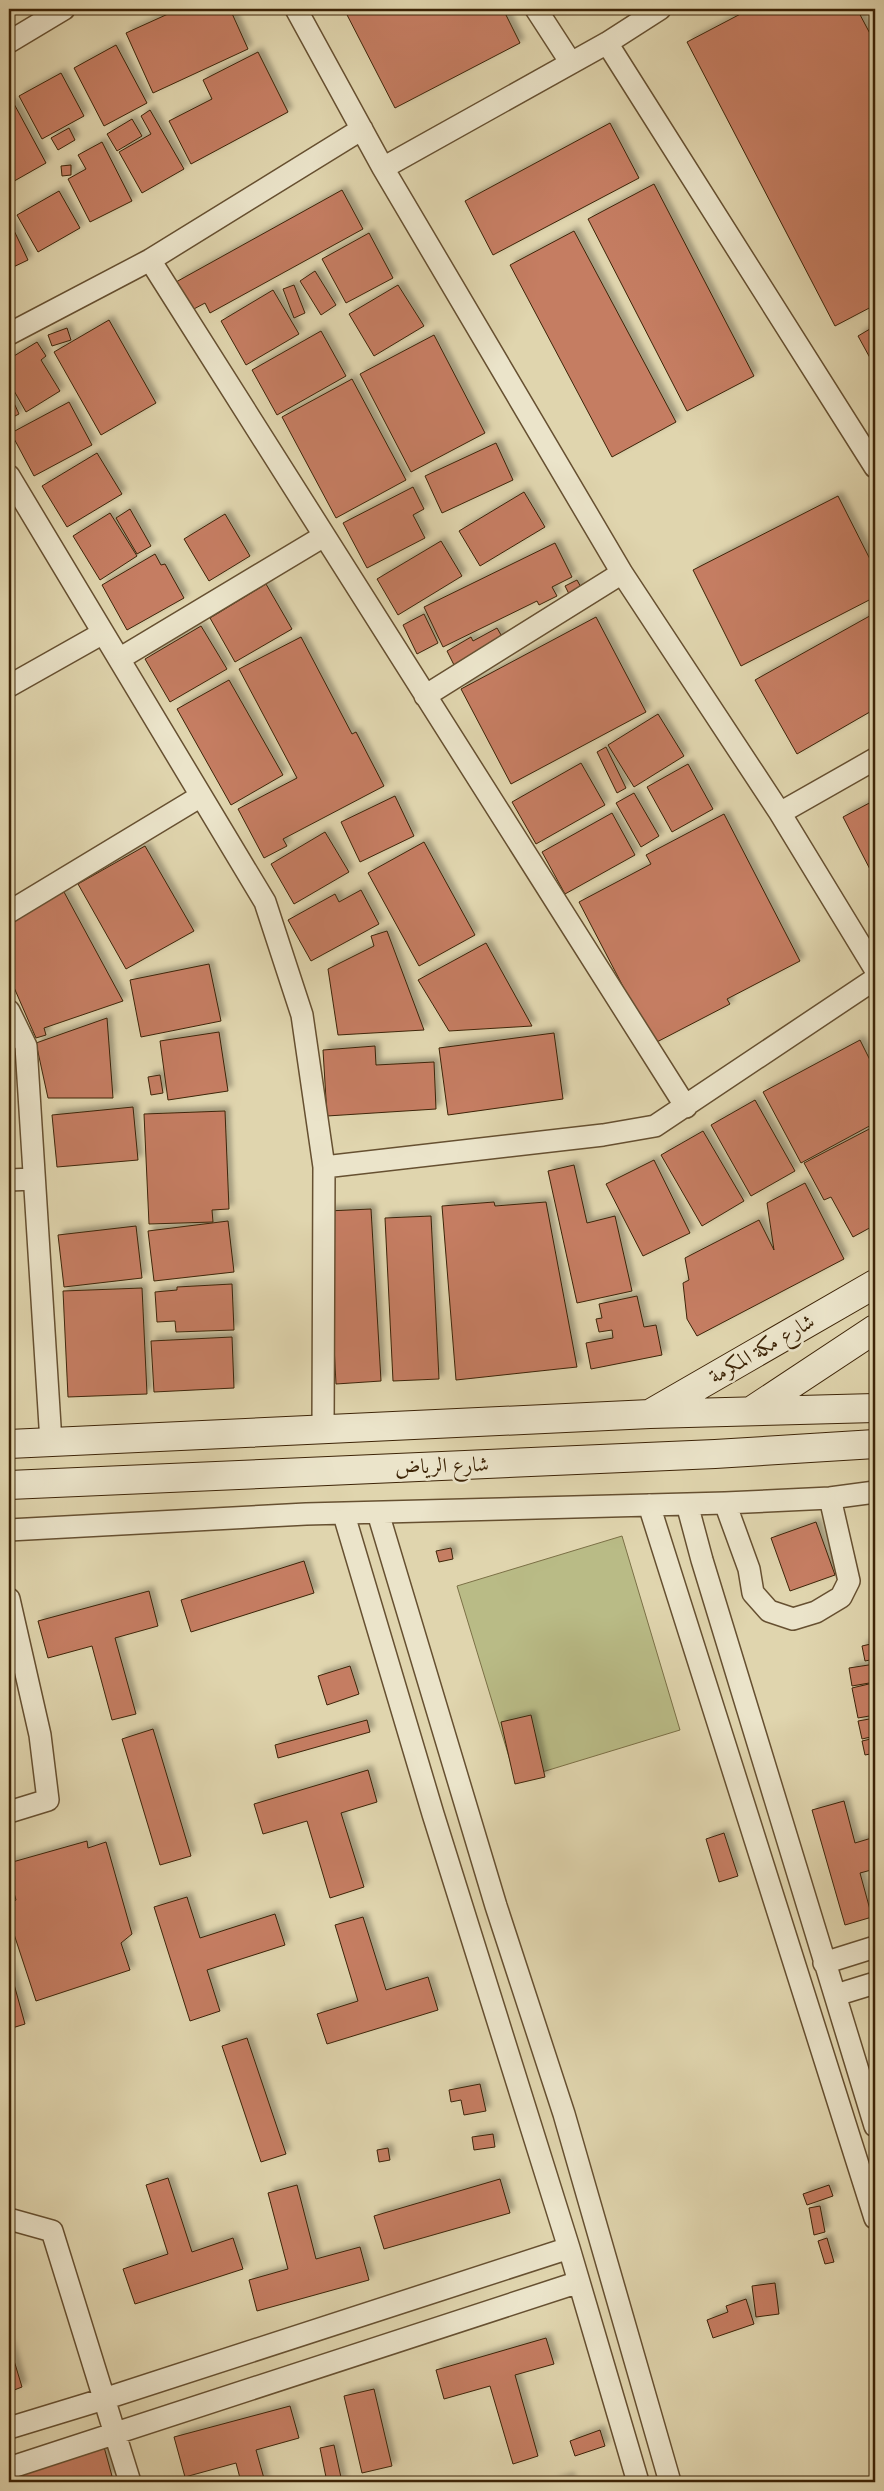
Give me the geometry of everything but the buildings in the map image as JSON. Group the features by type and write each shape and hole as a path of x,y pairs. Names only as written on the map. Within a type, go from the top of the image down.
{"main road":[{"name":"شارع مكة المكرمة","path":"650,1414 875,1284"},
{"name":"شارع مكة المكرمة","path":"751,1411 875,1329"},
{"path":"820,1365 825,1389 831,1400 842,1409"},
{"name":"شارع الرياض","path":"9,1444 650,1414 875,1408"},
{"name":"شارع الرياض","path":"9,1485 705,1454 875,1444"}],"street":[{"path":"9,42 64,9"},
{"path":"296,9 383,168 622,573 780,813 875,969"},
{"path":"536,9 571,62"},
{"path":"383,168 607,43 660,9"},
{"path":"607,43 875,467"},
{"path":"9,334 150,260 362,129"},
{"path":"150,260 686,1107"},
{"path":"9,476 16,504 104,633 265,902 302,1014 324,1167 323,1429"},
{"path":"119,660 324,536"},
{"path":"425,696 622,573"},
{"path":"9,686 104,633"},
{"path":"780,813 875,759"},
{"path":"9,912 201,796"},
{"path":"324,1167 603,1135 654,1126 686,1107 875,979"},
{"path":"9,1011 26,1046 51,1442"},
{"path":"9,1180 34,1179"},
{"path":"9,1530 306,1514 344,1515 725,1503 830,1498 875,1492"},
{"path":"725,1503 749,1569 753,1593 770,1611 793,1619 816,1612 841,1597 849,1581 830,1498"},
{"path":"687,1504 702,1560 875,2126"},
{"path":"649,1505 875,2218"},
{"path":"378,1513 496,1906 564,2114 670,2482"},
{"path":"344,1515 433,1814 569,2248 638,2482"},
{"path":"9,1599 40,1735 48,1800 9,1812"},
{"path":"824,1963 875,1947"},
{"path":"836,1995 875,1983"},
{"path":"9,2219 52,2231 130,2482"},
{"path":"9,2428 569,2248"},
{"path":"9,2468 579,2282"}],"green space":[{"path":"622,1536 680,1730 516,1780 457,1586"}]}
